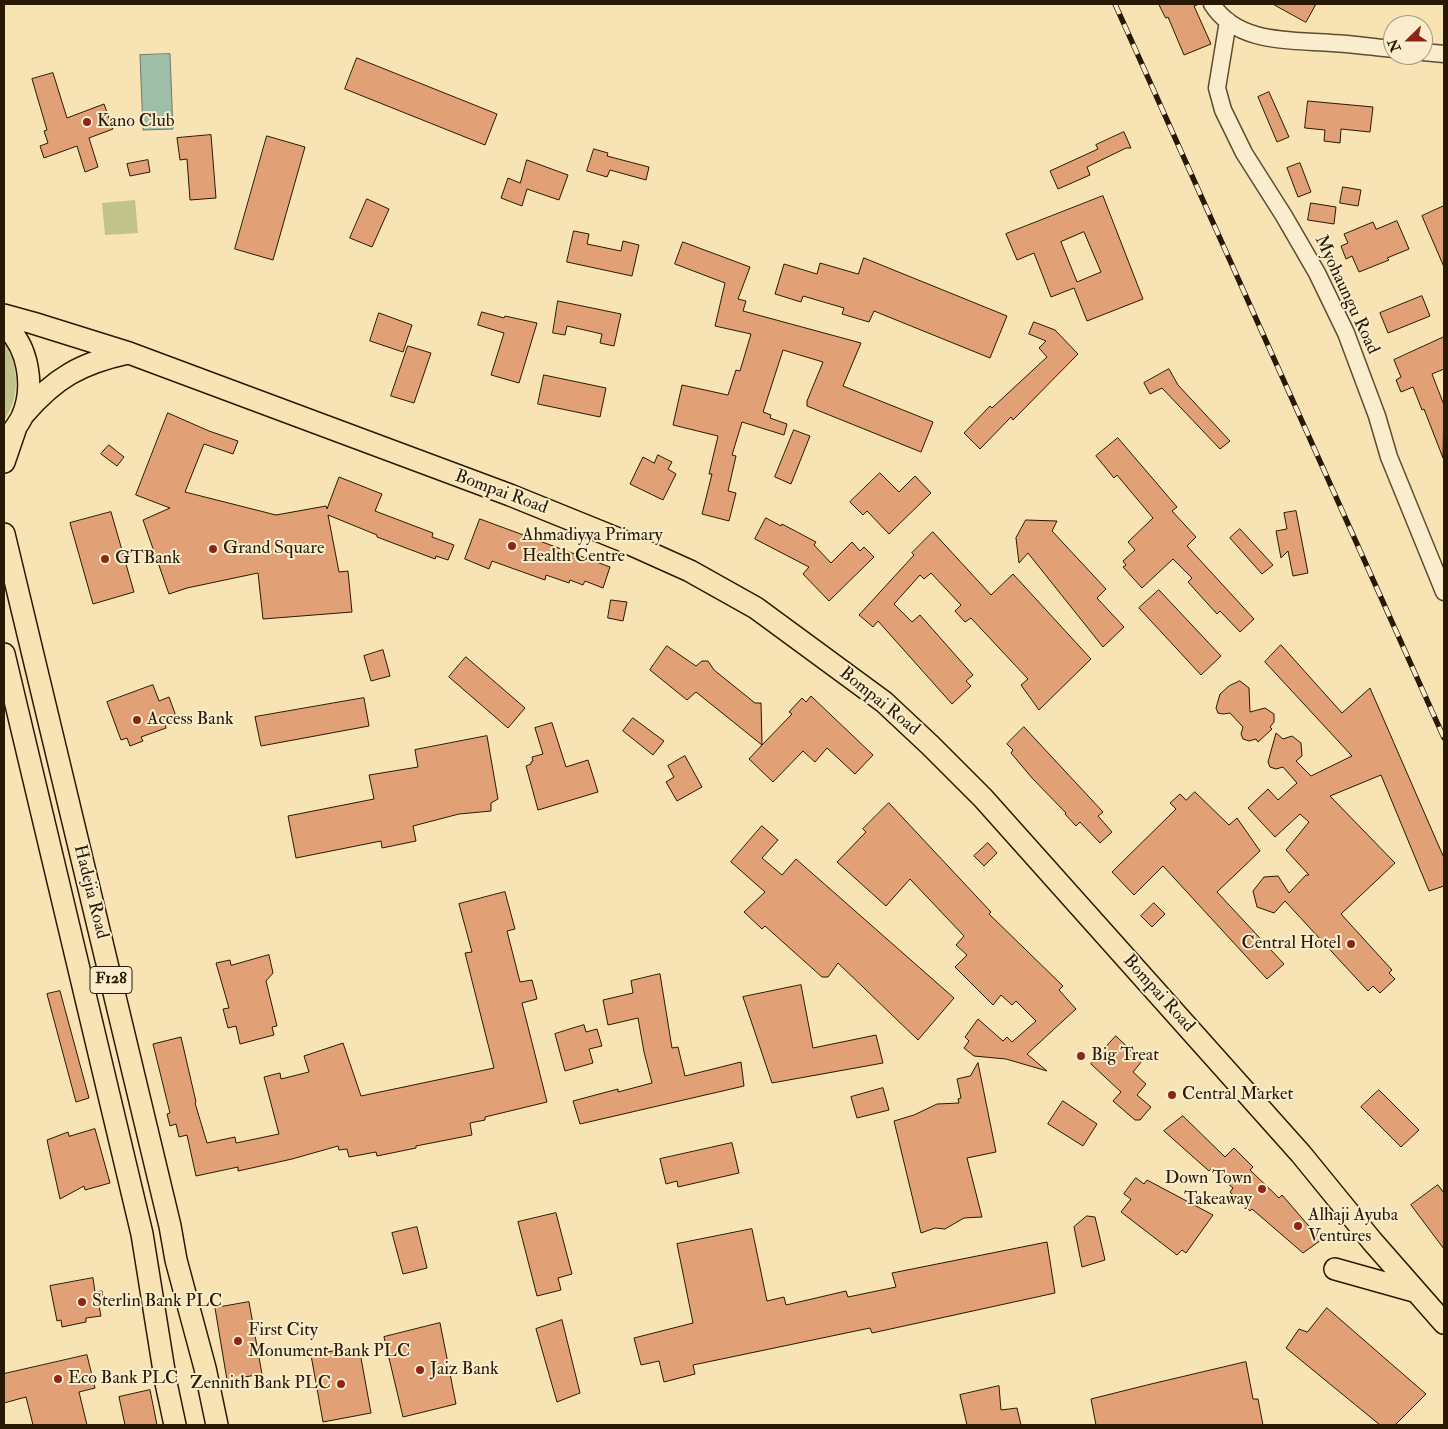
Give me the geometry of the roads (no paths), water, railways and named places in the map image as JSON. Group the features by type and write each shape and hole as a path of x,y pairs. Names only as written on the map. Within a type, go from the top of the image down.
{"main road":[{"name":"Bompai Road","path":"4,315 129,353 510,495 620,540 698,576 756,608 884,702 983,798 1301,1154 1372,1241 1442,1320"},
{"path":"4,325 11,331 25,357 29,387 4,462"},
{"path":"14,429 40,395 69,373 110,357 129,353"},
{"name":"Hadejia Road","path":"4,534 165,1207 176,1260 206,1368 218,1425"},
{"name":"Hadejia Road","path":"4,654 135,1205 175,1425"},
{"path":"176,1260 179,1341 188,1425"},
{"path":"1335,1269 1417,1292"},
{"path":"148,1274 179,1341 205,1425"}],"street":[{"path":"1212,4 1228,21 1246,32 1268,39 1383,48"},
{"name":"Myohaungu Road","path":"1228,21 1217,88 1223,110 1244,153 1317,273 1346,333 1377,416 1388,457 1444,592"}],"railway":[{"path":"1115,4 1444,738"}],"place":[{"name":"Kano Club","path":"87,122"},
{"name":"Ahmadiyya Primary Health Centre","path":"512,546"},
{"name":"Grand Square","path":"213,549"},
{"name":"GTBank","path":"105,559"},
{"name":"Access Bank","path":"137,720"},
{"name":"Central Hotel","path":"1351,944"},
{"name":"Big Treat","path":"1081,1056"},
{"name":"Central Market","path":"1172,1095"},
{"name":"Down Town Takeaway","path":"1262,1189"},
{"name":"Alhaji Ayuba Ventures","path":"1298,1226"},
{"name":"Sterlin Bank PLC","path":"82,1302"},
{"name":"First City Monument Bank PLC","path":"238,1341"},
{"name":"Jaiz Bank","path":"420,1370"},
{"name":"Eco Bank PLC","path":"58,1379"},
{"name":"Zennith Bank PLC","path":"341,1384"}]}
